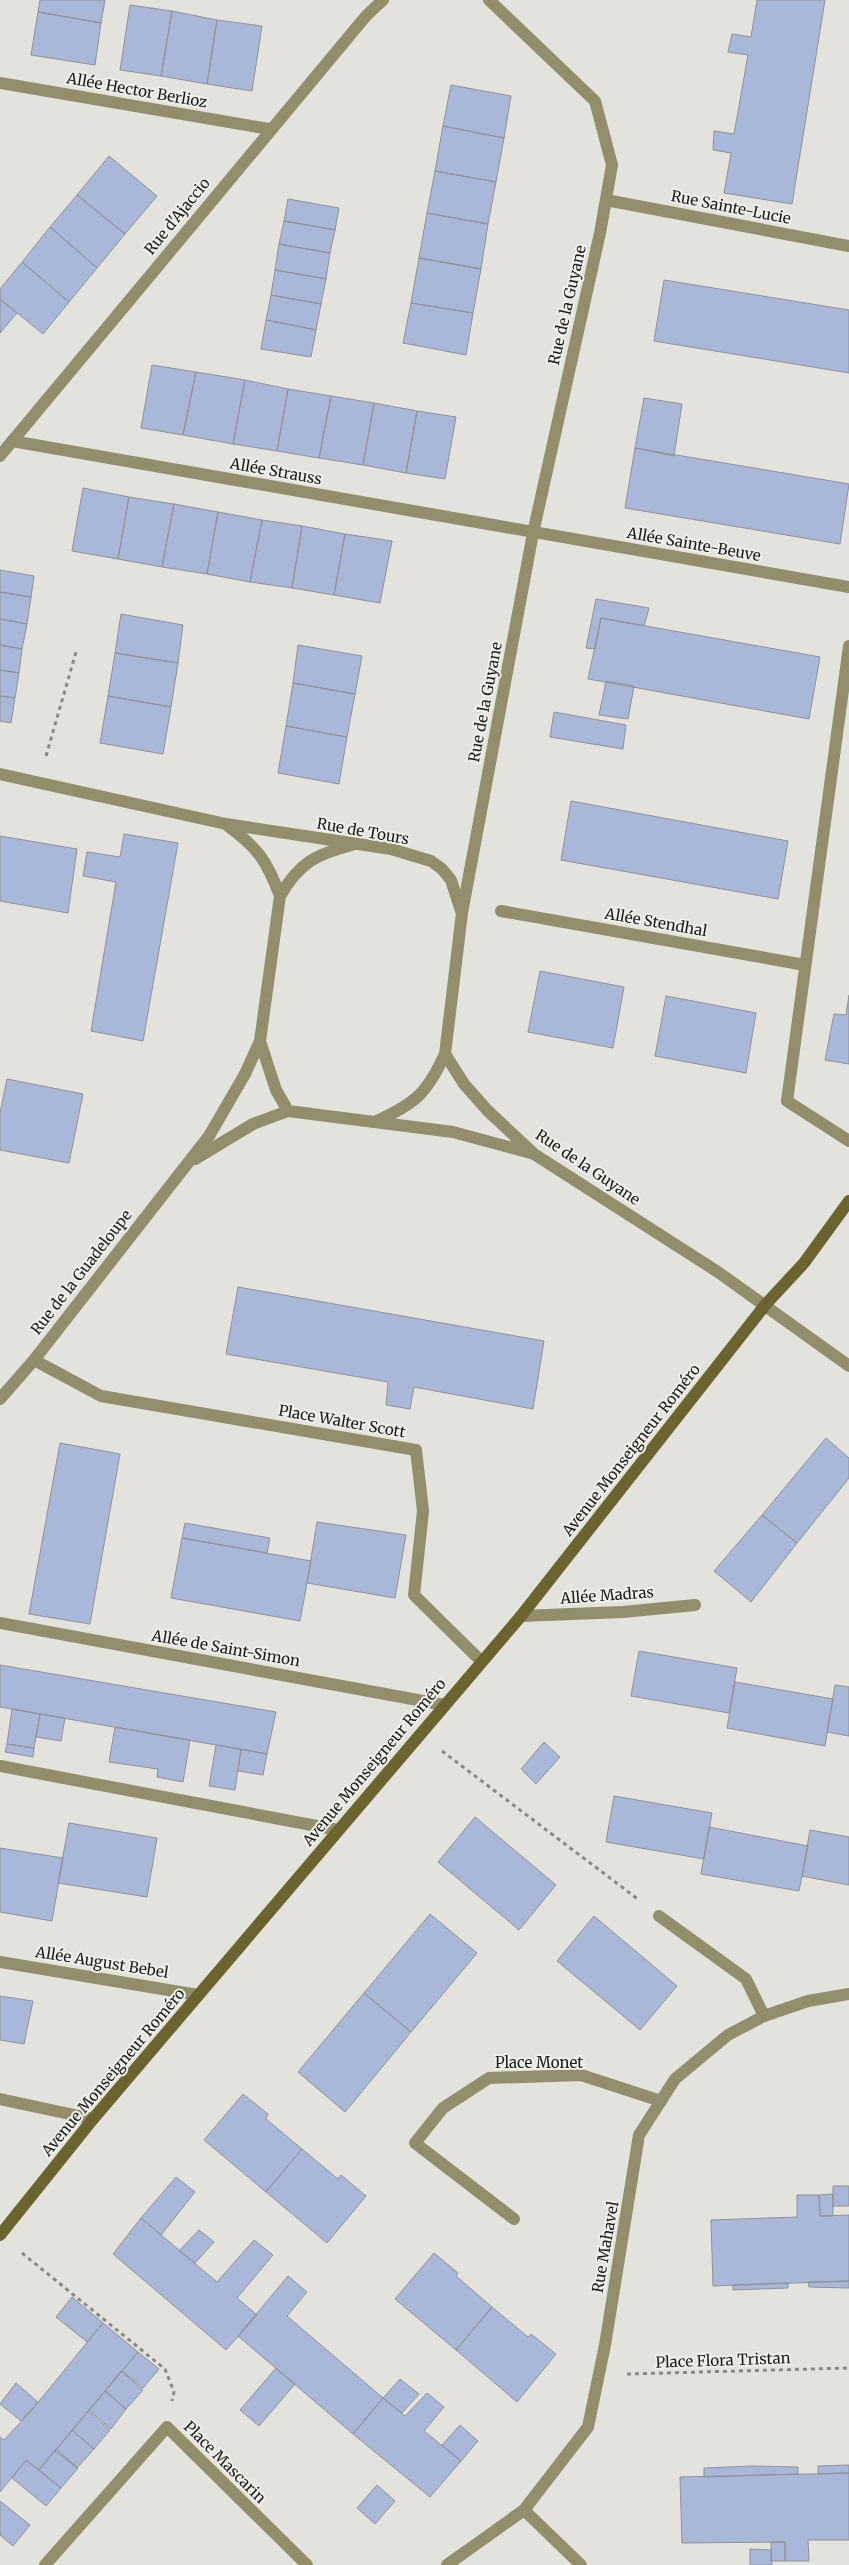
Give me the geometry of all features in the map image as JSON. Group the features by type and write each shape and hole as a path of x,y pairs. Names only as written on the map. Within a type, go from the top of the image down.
{"street":[{"name":"Rue d'Ajaccio","path":"0,456 269,130 366,16 383,0"},
{"name":"Rue de la Guyane","path":"489,0 595,101 612,165 533,532 462,913 445,1054 464,1084 488,1111 534,1154 766,1304"},
{"name":"Allée Hector Berlioz","path":"0,83 269,130"},
{"name":"Rue Sainte-Lucie","path":"606,200 849,246"},
{"name":"Allée Strauss","path":"12,441 533,532"},
{"name":"Allée Sainte-Beuve","path":"533,532 849,587"},
{"path":"849,646 787,1101 849,1141"},
{"name":"Rue de Tours","path":"0,774 226,824 352,845 391,849 431,861 442,869 451,880 462,913"},
{"name":"Rue de Tours","path":"226,824 251,843 269,868 280,896"},
{"path":"280,896 290,878 305,864 322,853 352,845"},
{"name":"Rue de la Guadeloupe","path":"0,1399 34,1360 186,1164 228,1106 260,1041 280,896"},
{"name":"Allée Stendhal","path":"501,911 805,965"},
{"path":"260,1041 276,1090 288,1111"},
{"path":"377,1121 397,1112 416,1099 432,1082 445,1054"},
{"name":"Rue de la Guadeloupe","path":"186,1164 253,1124 288,1111 453,1132 534,1154"},
{"name":"Avenue Monseigneur Roméro","path":"0,2235 93,2119 198,1994 521,1616 766,1304 804,1262 849,1201"},
{"path":"766,1304 849,1366"},
{"name":"Place Walter Scott","path":"34,1360 101,1396 416,1450 423,1511 414,1595 481,1661"},
{"name":"Allée Madras","path":"521,1616 623,1612 696,1605"},
{"name":"Allée de Saint-Simon","path":"0,1623 445,1705"},
{"path":"0,1766 338,1830"},
{"path":"659,1916 746,1979 764,2016"},
{"name":"Allée August Bebel","path":"0,1962 198,1994"},
{"name":"Rue Mahavel","path":"447,2565 524,2510 588,2427 599,2375 637,2157 639,2135 675,2079 728,2035 764,2016 808,2001 849,1994"},
{"name":"Place Monet","path":"514,2219 415,2144 443,2108 489,2078 581,2075 661,2101"},
{"path":"0,2099 93,2119"},
{"name":"Place Mascarin","path":"44,2565 167,2427 307,2565"},
{"path":"524,2510 581,2565"}],"path":[{"path":"39,783 76,652"},
{"path":"420,1734 659,1916"},
{"path":"0,2235 165,2369 174,2392 167,2427"},
{"name":"Place Flora Tristan","path":"599,2375 849,2368"}],"building":[{"path":"40,0 105,0 101,23 38,12"},
{"path":"757,0 825,0 792,204 724,193 731,153 713,150 714,131 734,134 748,55 728,52 732,34 751,37"},
{"path":"130,5 172,11 161,76 120,70"},
{"path":"172,11 217,20 207,84 161,76"},
{"path":"38,12 101,23 95,65 31,55"},
{"path":"217,20 262,26 252,91 207,84"},
{"path":"451,85 511,96 504,138 443,126"},
{"path":"443,126 504,138 496,182 435,171"},
{"path":"109,156 157,196 125,234 77,195"},
{"path":"435,171 496,182 488,224 427,213"},
{"path":"77,195 125,234 97,268 50,227"},
{"path":"288,199 339,208 335,230 284,221"},
{"path":"427,213 488,224 481,269 419,258"},
{"path":"284,221 335,230 330,253 279,244"},
{"path":"50,227 97,268 69,302 22,262"},
{"path":"279,244 330,253 326,279 275,270"},
{"path":"419,258 481,269 473,313 411,303"},
{"path":"22,262 69,302 43,334 0,299 0,289"},
{"path":"275,270 326,279 321,304 271,295"},
{"path":"664,280 849,310 849,373 654,341"},
{"path":"271,295 321,304 316,330 266,320"},
{"path":"0,299 17,313 0,333"},
{"path":"411,303 473,313 466,355 403,343"},
{"path":"266,320 316,330 311,357 261,349"},
{"path":"152,365 196,372 183,435 141,428"},
{"path":"196,372 245,380 233,444 183,435"},
{"path":"245,380 288,389 277,451 233,444"},
{"path":"288,389 331,396 319,458 277,451"},
{"path":"331,396 374,403 363,465 319,458"},
{"path":"644,398 682,404 674,456 635,448"},
{"path":"374,403 417,411 406,473 363,465"},
{"path":"417,411 456,417 445,479 406,473"},
{"path":"635,448 849,484 840,544 625,508"},
{"path":"83,488 129,497 118,559 72,551"},
{"path":"129,497 174,504 162,567 118,559"},
{"path":"174,504 218,512 207,574 162,567"},
{"path":"218,512 262,520 250,582 207,574"},
{"path":"262,520 302,526 292,588 250,582"},
{"path":"302,526 345,534 334,595 292,588"},
{"path":"345,534 392,541 380,603 334,595"},
{"path":"0,570 34,576 31,597 0,592"},
{"path":"0,592 31,597 27,624 0,619"},
{"path":"596,599 649,608 644,626 601,618 595,649 586,648"},
{"path":"121,614 183,625 178,663 115,653"},
{"path":"601,618 820,657 809,719 588,679"},
{"path":"0,619 27,624 22,649 0,645"},
{"path":"0,645 22,649 19,673 0,670"},
{"path":"298,645 362,656 355,694 293,683"},
{"path":"115,653 178,663 171,707 108,696"},
{"path":"0,670 19,673 15,698 0,696"},
{"path":"606,681 634,686 628,719 599,715"},
{"path":"293,683 355,694 347,737 286,726"},
{"path":"0,696 15,698 11,723 0,721"},
{"path":"108,696 171,707 163,754 100,743"},
{"path":"554,712 626,725 623,749 550,737"},
{"path":"286,726 347,737 339,784 278,773"},
{"path":"571,801 788,841 778,899 561,860"},
{"path":"124,834 178,843 143,1041 91,1031 116,882 83,876 87,852 120,857"},
{"path":"0,836 77,849 68,913 0,901"},
{"path":"540,971 624,987 613,1048 528,1032"},
{"path":"849,995 849,1064 825,1060 834,1014 846,1015"},
{"path":"666,996 756,1013 746,1073 655,1056"},
{"path":"7,1079 83,1094 69,1163 0,1150 0,1113"},
{"path":"238,1287 544,1341 533,1409 414,1387 410,1409 386,1405 388,1382 226,1354"},
{"path":"826,1438 849,1458 849,1478 797,1543 762,1515"},
{"path":"60,1443 120,1454 90,1624 29,1614"},
{"path":"762,1515 797,1543 751,1602 714,1571"},
{"path":"317,1522 406,1535 395,1598 307,1583"},
{"path":"185,1523 270,1538 267,1553 182,1538"},
{"path":"182,1538 311,1561 300,1621 171,1598"},
{"path":"639,1651 737,1668 729,1713 631,1696"},
{"path":"0,1665 276,1712 267,1754 0,1707"},
{"path":"735,1682 833,1699 825,1746 727,1728"},
{"path":"835,1685 849,1687 849,1736 827,1732"},
{"path":"12,1709 40,1714 34,1748 7,1744"},
{"path":"40,1714 65,1718 61,1741 36,1737"},
{"path":"115,1727 190,1740 183,1782 157,1777 158,1769 109,1762"},
{"path":"544,1742 560,1757 536,1784 521,1769"},
{"path":"7,1744 34,1748 33,1757 5,1752"},
{"path":"216,1745 241,1749 235,1790 209,1786"},
{"path":"241,1749 267,1754 263,1775 238,1771"},
{"path":"614,1796 712,1813 704,1859 606,1842"},
{"path":"475,1817 556,1885 519,1930 438,1862"},
{"path":"69,1823 157,1838 147,1897 58,1883"},
{"path":"709,1827 808,1846 799,1891 701,1874"},
{"path":"810,1830 849,1837 849,1885 802,1876"},
{"path":"0,1848 63,1858 52,1921 0,1912"},
{"path":"430,1914 477,1953 411,2032 364,1993"},
{"path":"594,1916 677,1986 640,2030 557,1961"},
{"path":"364,1993 411,2032 345,2112 298,2072"},
{"path":"0,1996 33,2001 24,2044 0,2040"},
{"path":"243,2094 268,2114 266,2119 302,2149 266,2192 204,2140"},
{"path":"302,2149 338,2179 341,2175 366,2196 327,2243 266,2192"},
{"path":"176,2177 195,2192 161,2235 141,2218"},
{"path":"833,2186 849,2186 849,2206 833,2206"},
{"path":"833,2194 833,2216 820,2216 819,2195"},
{"path":"797,2195 819,2195 820,2216 849,2215 849,2281 713,2286 711,2220 797,2217"},
{"path":"141,2218 217,2282 254,2240 273,2255 237,2298 257,2315 226,2350 113,2254"},
{"path":"199,2230 214,2242 195,2263 179,2251"},
{"path":"434,2253 458,2273 456,2276 492,2307 456,2350 395,2299"},
{"path":"288,2276 307,2292 287,2316 383,2398 353,2434 238,2336"},
{"path":"849,2281 849,2288 809,2287 808,2282"},
{"path":"788,2283 788,2288 733,2290 733,2285"},
{"path":"72,2297 103,2323 87,2342 56,2317"},
{"path":"492,2307 528,2337 531,2334 556,2354 517,2402 456,2350"},
{"path":"103,2323 138,2352 39,2470 26,2460 0,2492 0,2437 4,2440 31,2411"},
{"path":"138,2352 159,2369 143,2388 122,2371"},
{"path":"276,2368 295,2384 259,2426 240,2410"},
{"path":"121,2371 143,2390 126,2409 105,2391"},
{"path":"400,2379 419,2394 402,2413 383,2398"},
{"path":"16,2383 38,2402 21,2421 0,2404"},
{"path":"105,2391 126,2409 111,2429 89,2410"},
{"path":"427,2393 444,2407 424,2431 461,2461 430,2497 353,2434 383,2398 405,2416"},
{"path":"88,2411 110,2430 94,2449 72,2430"},
{"path":"460,2425 478,2441 461,2461 442,2445"},
{"path":"72,2430 94,2449 77,2468 55,2451"},
{"path":"56,2449 78,2468 61,2488 39,2470"},
{"path":"26,2460 61,2488 46,2506 12,2478"},
{"path":"849,2465 849,2473 818,2474 818,2466"},
{"path":"798,2467 798,2474 704,2477 704,2468"},
{"path":"849,2473 849,2540 808,2540 809,2561 785,2561 785,2542 682,2543 680,2477"},
{"path":"377,2485 395,2501 375,2524 357,2508"},
{"path":"0,2501 30,2525 13,2546 0,2535"},
{"path":"771,2542 785,2542 785,2561 771,2561"},
{"path":"750,2549 771,2550 772,2565 750,2565"}]}
